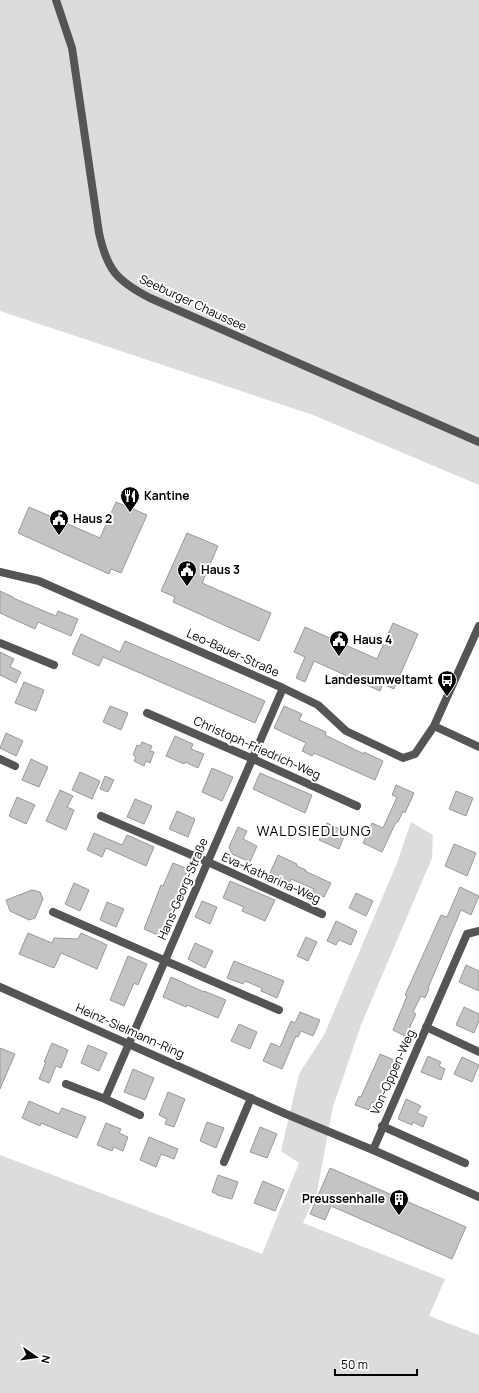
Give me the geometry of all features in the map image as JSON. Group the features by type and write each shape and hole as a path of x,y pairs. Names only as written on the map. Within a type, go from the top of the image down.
{"street":[{"name":"Seeburger Chaussee","path":"56,0 72,48 103,252 117,276 132,289 150,298 479,442"},
{"name":"Leo-Bauer-Straße","path":"0,572 39,581 284,688 318,705 346,731 403,758 415,754 434,726 479,626"},
{"path":"0,643 54,665"},
{"name":"Hans-Georg-Straße","path":"104,1099 166,961 284,688"},
{"name":"Christoph-Friedrich-Weg","path":"147,713 253,758 357,806"},
{"path":"434,726 479,747"},
{"path":"0,759 15,766"},
{"name":"Eva-Katharina-Weg","path":"100,816 208,862 322,914"},
{"path":"53,912 279,1010"},
{"name":"Von-Oppen-Weg","path":"373,1150 382,1126 467,934 479,930"},
{"name":"Heinz-Sielmann-Ring","path":"0,987 286,1114 373,1150 479,1197"},
{"name":"Von-Oppen-Weg","path":"426,1027 479,1052"},
{"path":"66,1084 140,1115"},
{"path":"224,1162 250,1098"},
{"name":"Von-Oppen-Weg","path":"382,1126 466,1163"}],"shaded area":[{"path":"0,0 479,0 479,485 313,415 0,311"},
{"path":"411,822 433,835 432,858 361,1025 333,1107 317,1192 303,1223 445,1279 429,1316 479,1335 479,1393 0,1393 0,1155 262,1254 299,1163 281,1151 299,1074 324,1035 397,863"}],"building":[{"name":"Haus 2","path":"116,502 147,515 121,573 111,569 109,574 18,533 29,507 100,538"},
{"name":"Haus 3","path":"187,533 218,546 202,583 271,613 259,641 173,602 175,597 161,591"},
{"path":"0,591 56,616 58,611 78,619 71,636 38,622 35,629 0,613"},
{"name":"Haus 4","path":"393,623 418,634 394,689 383,684 380,691 314,661 305,682 296,678 305,657 294,652 305,627 377,659"},
{"path":"81,634 120,652 125,641 265,701 255,723 103,657 99,666 72,654"},
{"path":"0,652 14,659 10,667 21,672 16,683 0,675"},
{"path":"24,682 44,690 36,711 15,703"},
{"path":"110,706 128,713 121,730 103,722"},
{"path":"284,706 302,714 299,720 326,732 325,735 364,754 364,752 383,761 375,780 314,753 312,756 302,751 306,743 274,728"},
{"path":"6,733 23,741 16,756 0,748"},
{"path":"175,736 193,744 191,749 204,754 198,768 166,756"},
{"path":"142,742 152,746 150,751 154,752 150,763 146,761 144,766 134,761 136,757 133,755 137,745 140,746"},
{"path":"31,759 48,767 39,787 22,780"},
{"path":"212,768 233,777 222,801 202,792"},
{"path":"80,772 100,781 92,799 72,790"},
{"path":"260,773 312,795 305,813 253,789"},
{"path":"105,776 114,780 108,792 100,789"},
{"path":"396,785 414,793 405,813 403,811 398,822 396,822 382,852 363,843 372,823 383,828 397,797 392,795"},
{"path":"60,790 73,796 67,807 74,810 66,830 46,821"},
{"path":"456,791 473,798 466,816 449,809"},
{"path":"17,797 35,805 26,824 9,816"},
{"path":"135,799 152,806 144,824 127,817"},
{"path":"177,811 195,819 188,837 169,829"},
{"path":"327,823 346,832 339,849 319,840"},
{"path":"238,827 247,831 243,839 257,846 250,862 232,854 229,847"},
{"path":"94,833 122,845 127,835 154,847 146,866 106,848 102,857 87,850"},
{"path":"454,844 476,853 467,876 445,866"},
{"path":"278,855 297,864 297,866 306,870 305,871 331,883 324,897 312,892 314,889 291,879 290,882 270,873"},
{"path":"173,863 188,869 162,937 144,929 161,885 163,886"},
{"path":"230,881 275,900 265,921 242,911 244,907 223,898"},
{"path":"74,883 89,890 80,911 65,904"},
{"path":"460,887 479,896 471,915 461,910 425,998 421,996 413,1012 416,1014 405,1036 393,1030 407,996 405,995 441,915 447,917"},
{"path":"32,890 40,892 43,899 35,918 29,920 10,911 6,900"},
{"path":"356,893 373,901 366,916 349,908"},
{"path":"202,901 217,907 210,924 195,917"},
{"path":"107,902 124,909 116,927 100,920"},
{"path":"336,921 357,931 351,945 339,940 336,945 327,941"},
{"path":"28,933 52,943 54,938 78,939 81,933 107,945 97,969 61,953 54,968 19,954"},
{"path":"306,937 317,942 308,961 297,956"},
{"path":"195,943 213,951 205,968 188,959"},
{"path":"128,956 147,964 138,985 134,983 124,1006 110,1000"},
{"path":"234,961 284,981 277,998 261,991 262,988 245,981 243,984 227,978"},
{"path":"466,965 479,971 479,991 459,982"},
{"path":"171,977 226,1000 218,1018 163,997"},
{"path":"464,1007 479,1014 479,1021 474,1033 456,1025"},
{"path":"300,1012 320,1020 313,1036 301,1031 298,1037 296,1036 282,1069 263,1061 271,1043 280,1047 291,1021 295,1023"},
{"path":"239,1024 257,1032 250,1049 231,1041"},
{"path":"52,1043 68,1050 61,1068 56,1066 49,1083 39,1079"},
{"path":"88,1045 107,1053 99,1071 81,1063"},
{"path":"0,1048 15,1054 0,1089"},
{"path":"380,1054 394,1060 377,1104 372,1102 369,1110 355,1105 359,1096 361,1097"},
{"path":"428,1056 441,1062 439,1066 445,1069 441,1080 421,1072"},
{"path":"462,1057 479,1065 472,1082 454,1074"},
{"path":"133,1069 154,1078 145,1100 124,1092"},
{"path":"168,1092 185,1099 174,1127 165,1124 167,1119 159,1115"},
{"path":"406,1099 421,1106 417,1113 427,1117 423,1127 413,1122 412,1125 398,1119"},
{"path":"29,1101 59,1114 62,1108 86,1117 77,1138 41,1123 40,1126 22,1118"},
{"path":"207,1122 224,1128 216,1148 200,1141"},
{"path":"106,1123 121,1129 119,1133 128,1137 123,1151 114,1147 112,1151 97,1145"},
{"path":"260,1127 277,1134 267,1158 250,1152"},
{"path":"149,1137 178,1149 174,1159 161,1154 156,1167 140,1160"},
{"name":"Preussenhalle","path":"330,1168 466,1227 452,1259 331,1206 325,1220 310,1214"},
{"path":"218,1175 238,1182 232,1199 212,1192"},
{"path":"263,1181 284,1190 275,1211 254,1203"}],"place":[{"name":"Kantine","path":"130,513"},
{"name":"Haus 2","path":"59,536"},
{"name":"Haus 3","path":"187,587"},
{"name":"Haus 4","path":"339,657"},
{"name":"Landesumweltamt","path":"447,697"},
{"name":"Preussenhalle","path":"399,1216"}],"district":[{"name":"WALDSIEDLUNG","path":"314,831"}]}
